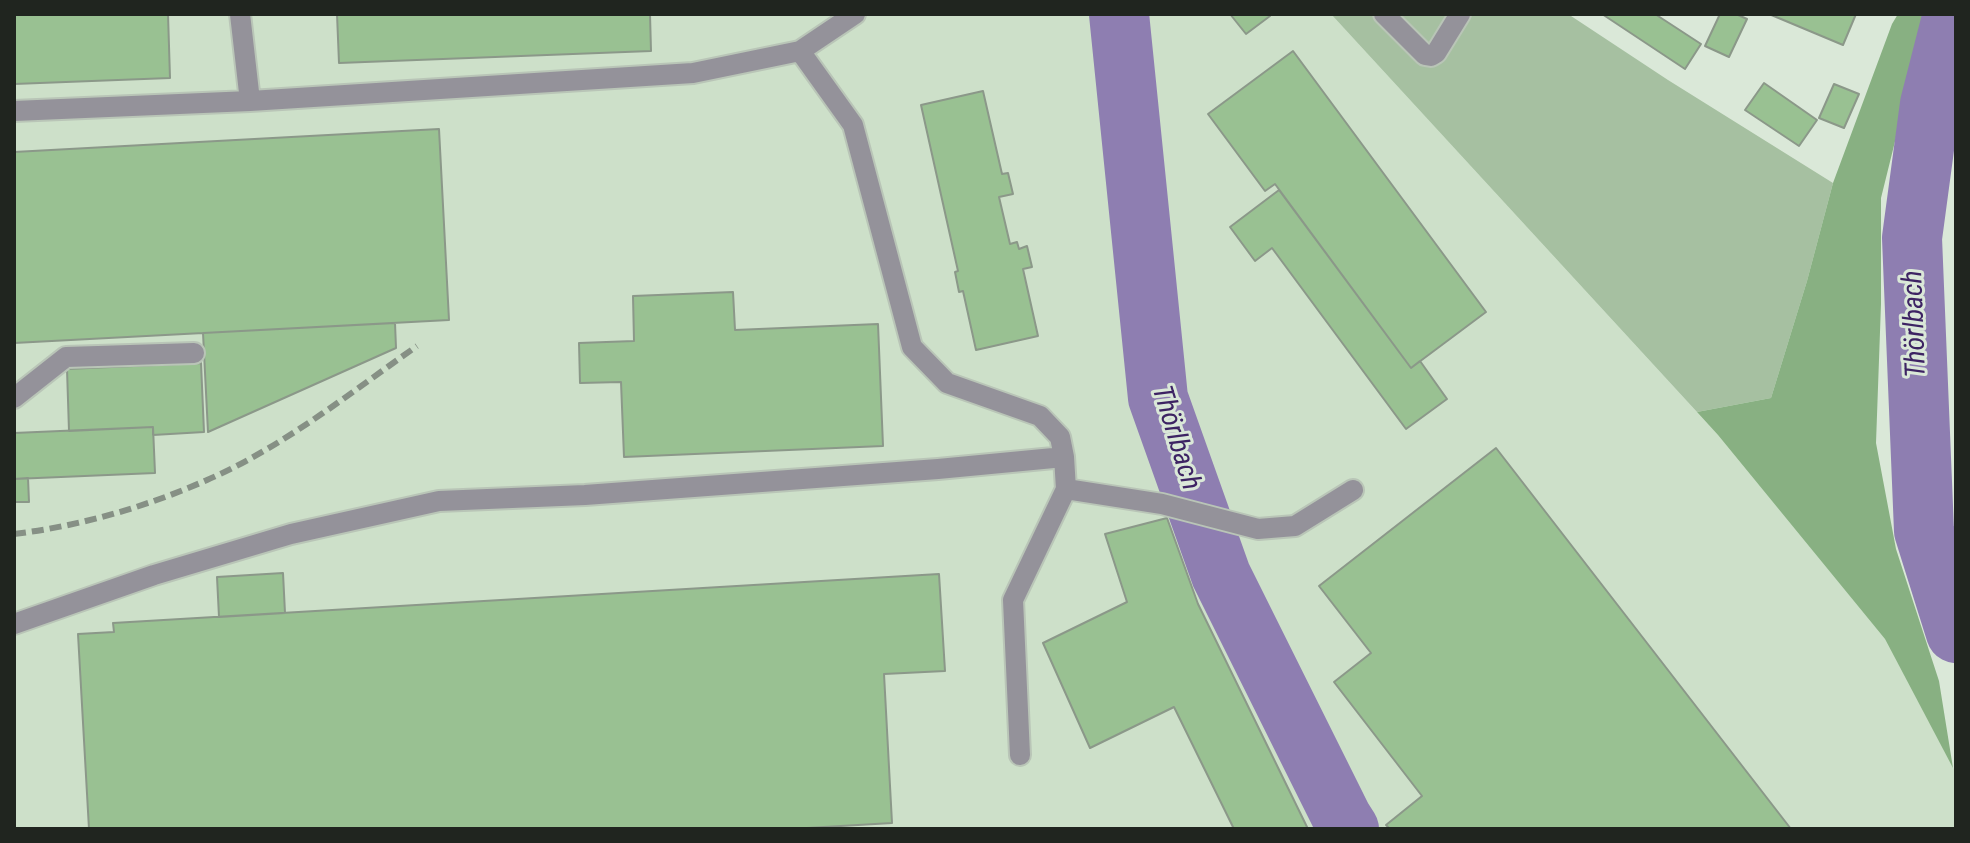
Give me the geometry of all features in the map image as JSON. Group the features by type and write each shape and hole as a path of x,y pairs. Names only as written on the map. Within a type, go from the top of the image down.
{"lane":[{"path":"240,14 250,101"},
{"path":"14,111 250,101 693,73 800,51 855,14"},
{"path":"1384,14 1425,55 1431,56 1436,53 1460,14"},
{"path":"800,51 853,125 912,347 947,383 1040,416 1060,437 1066,489 1013,600 1020,755"},
{"path":"14,398 66,357 194,353"},
{"path":"14,624 154,575 291,534 439,501 600,494 1064,457"},
{"path":"1066,489 1162,504 1258,529 1295,526 1353,490"}],"shaded area":[{"path":"14,14 1331,14 1718,435 1885,639 1956,773 1956,829 14,829"},
{"path":"1331,14 1568,14 1833,183 1771,398 1697,412"}],"green space":[{"path":"1898,14 1931,14 1881,198 1876,443 1896,549 1939,681 1953,768 1885,639 1697,412 1771,398 1833,183"}],"building":[{"path":"14,14 168,14 170,78 14,84"},
{"path":"337,14 650,14 651,51 339,63"},
{"path":"1230,14 1268,14 1270,16 1246,34"},
{"path":"1602,14 1655,14 1701,44 1685,69"},
{"path":"1720,14 1736,14 1747,19 1729,57 1705,46"},
{"path":"1769,14 1856,14 1843,45"},
{"path":"1293,51 1486,312 1411,368 1275,184 1265,191 1208,114"},
{"path":"1764,83 1817,120 1799,146 1745,110"},
{"path":"1834,84 1859,94 1844,128 1819,118"},
{"path":"983,91 1002,174 1008,173 1013,194 999,197 1010,244 1017,242 1019,249 1027,246 1032,267 1023,269 1038,336 976,350 963,291 959,292 955,272 958,271 921,105"},
{"path":"439,129 449,320 14,343 14,152"},
{"path":"1279,190 1411,368 1420,361 1447,399 1406,429 1272,248 1255,261 1230,227"},
{"path":"733,292 735,330 878,324 883,446 624,457 621,382 580,383 579,343 634,341 633,296"},
{"path":"395,323 396,348 208,432 203,333"},
{"path":"201,363 204,432 153,435 153,427 69,431 67,369"},
{"path":"153,427 155,473 14,479 14,433"},
{"path":"1496,448 1791,829 1390,829 1386,825 1422,796 1334,682 1371,653 1319,586"},
{"path":"28,478 29,502 14,502 14,479"},
{"path":"1167,518 1198,604 1308,829 1234,829 1174,707 1090,748 1043,643 1127,602 1105,534"},
{"path":"283,573 285,613 219,617 217,577"},
{"path":"939,574 945,671 884,674 892,823 790,829 89,829 78,634 114,632 113,623"}],"waterway":[{"name":"Thörlbach","path":"1119,14 1158,398 1221,575 1349,829"},
{"name":"Thörlbach","path":"1953,14 1930,104 1912,238 1924,531 1956,633"}],"railway":[{"path":"14,534 112,514 160,499 235,467 289,435 417,346"}]}
